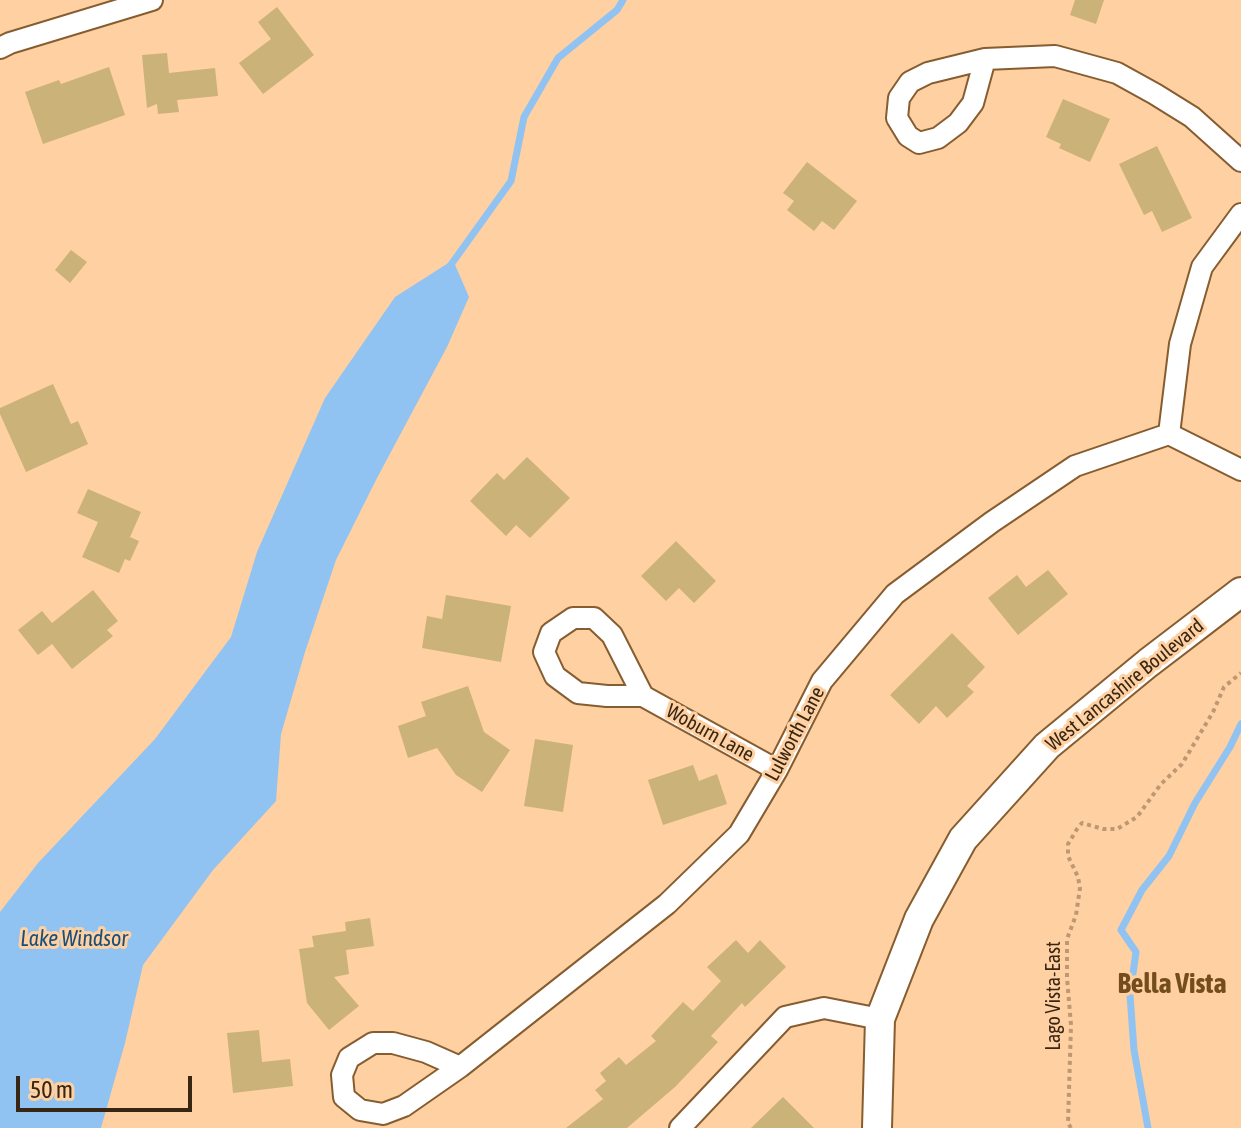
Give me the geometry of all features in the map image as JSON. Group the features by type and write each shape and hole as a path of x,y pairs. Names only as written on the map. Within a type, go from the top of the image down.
{"main road":[{"name":"West Lancashire Boulevard","path":"877,1128 880,1019 919,919 963,839 1047,746 1241,592"}],"street":[{"path":"0,48 152,0"},
{"path":"985,59 973,103 958,123 938,138 919,143 908,136 897,118 899,98 910,82 928,73 985,59 1055,56 1117,73 1155,94 1192,117 1241,161"},
{"path":"1241,214 1202,267 1180,344 1169,434 1241,470"},
{"name":"Lulworth Lane","path":"460,1067 426,1052 393,1043 373,1043 349,1058 342,1075 344,1097 360,1110 383,1114 404,1106 460,1067 667,904 739,834 777,770 822,681 895,594 992,522 1075,466 1169,434"},
{"name":"Woburn Lane","path":"643,696 612,635 594,618 573,618 551,633 544,652 555,676 578,693 643,696 777,770"},
{"path":"680,1128 785,1017 824,1008 880,1019"}],"path":[{"name":"Lago Vista-East","path":"1071,1128 1068,1123 1071,1025 1067,939 1076,915 1080,888 1068,856 1068,844 1082,823 1117,829 1137,817 1161,784 1182,764 1224,687 1241,673"}],"water":[{"name":"Lake Windsor","path":"453,260 469,297 447,347 336,560 281,734 276,801 213,870 143,965 101,1128 0,1128 0,912 38,863 155,739 231,637 257,552 325,398 395,297"}],"building":[{"path":"1075,0 1104,0 1096,24 1070,15"},
{"path":"277,7 314,55 263,94 239,63 271,39 258,22"},
{"path":"167,53 169,73 215,68 218,96 177,100 179,112 158,114 157,104 147,108 142,55"},
{"path":"109,67 125,115 43,144 25,92 59,80 61,84"},
{"path":"1063,99 1110,119 1090,162 1059,148 1061,144 1046,137"},
{"path":"1157,146 1192,218 1162,232 1152,211 1144,215 1119,164"},
{"path":"807,162 857,201 834,230 822,221 814,231 787,210 794,201 783,193"},
{"path":"71,250 87,262 70,283 55,270"},
{"path":"53,384 71,424 78,421 88,444 26,472 0,408"},
{"path":"527,457 570,498 530,538 516,525 506,536 470,501 497,473 504,480"},
{"path":"88,489 141,512 130,537 139,541 130,561 125,559 119,573 82,557 98,522 77,513"},
{"path":"676,541 716,581 694,603 679,588 666,601 641,576"},
{"path":"1048,570 1068,594 1018,635 988,598 1017,575 1026,587"},
{"path":"93,590 118,621 107,630 113,636 72,669 52,644 38,655 18,630 42,611 52,623"},
{"path":"446,595 511,606 501,662 422,648 427,616 442,619"},
{"path":"952,633 985,667 967,686 974,692 947,718 936,706 919,724 890,695"},
{"path":"468,686 484,732 510,750 482,792 456,775 437,748 408,758 398,726 426,716 421,702"},
{"path":"535,739 573,745 563,812 524,806"},
{"path":"693,765 699,781 717,774 727,804 663,825 648,780"},
{"path":"370,918 374,946 346,950 349,974 334,977 359,1006 329,1030 307,1003 299,949 314,947 312,936 346,931 345,922"},
{"path":"736,940 748,953 760,940 786,967 745,1007 742,1003 711,1036 718,1042 675,1087 627,1128 566,1128 603,1099 595,1090 606,1081 600,1073 619,1057 626,1065 656,1041 651,1036 683,1002 693,1011 721,981 707,967"},
{"path":"259,1030 262,1062 290,1059 293,1086 233,1093 227,1033"},
{"path":"783,1097 814,1128 751,1128"}],"waterway":[{"path":"450,266 511,181 524,117 558,58 617,10 623,0"},
{"path":"1148,1128 1134,1050 1130,995 1136,952 1121,930 1142,890 1169,856 1195,803 1241,724"}],"district":[{"name":"Bella Vista","path":"1172,984"}]}
